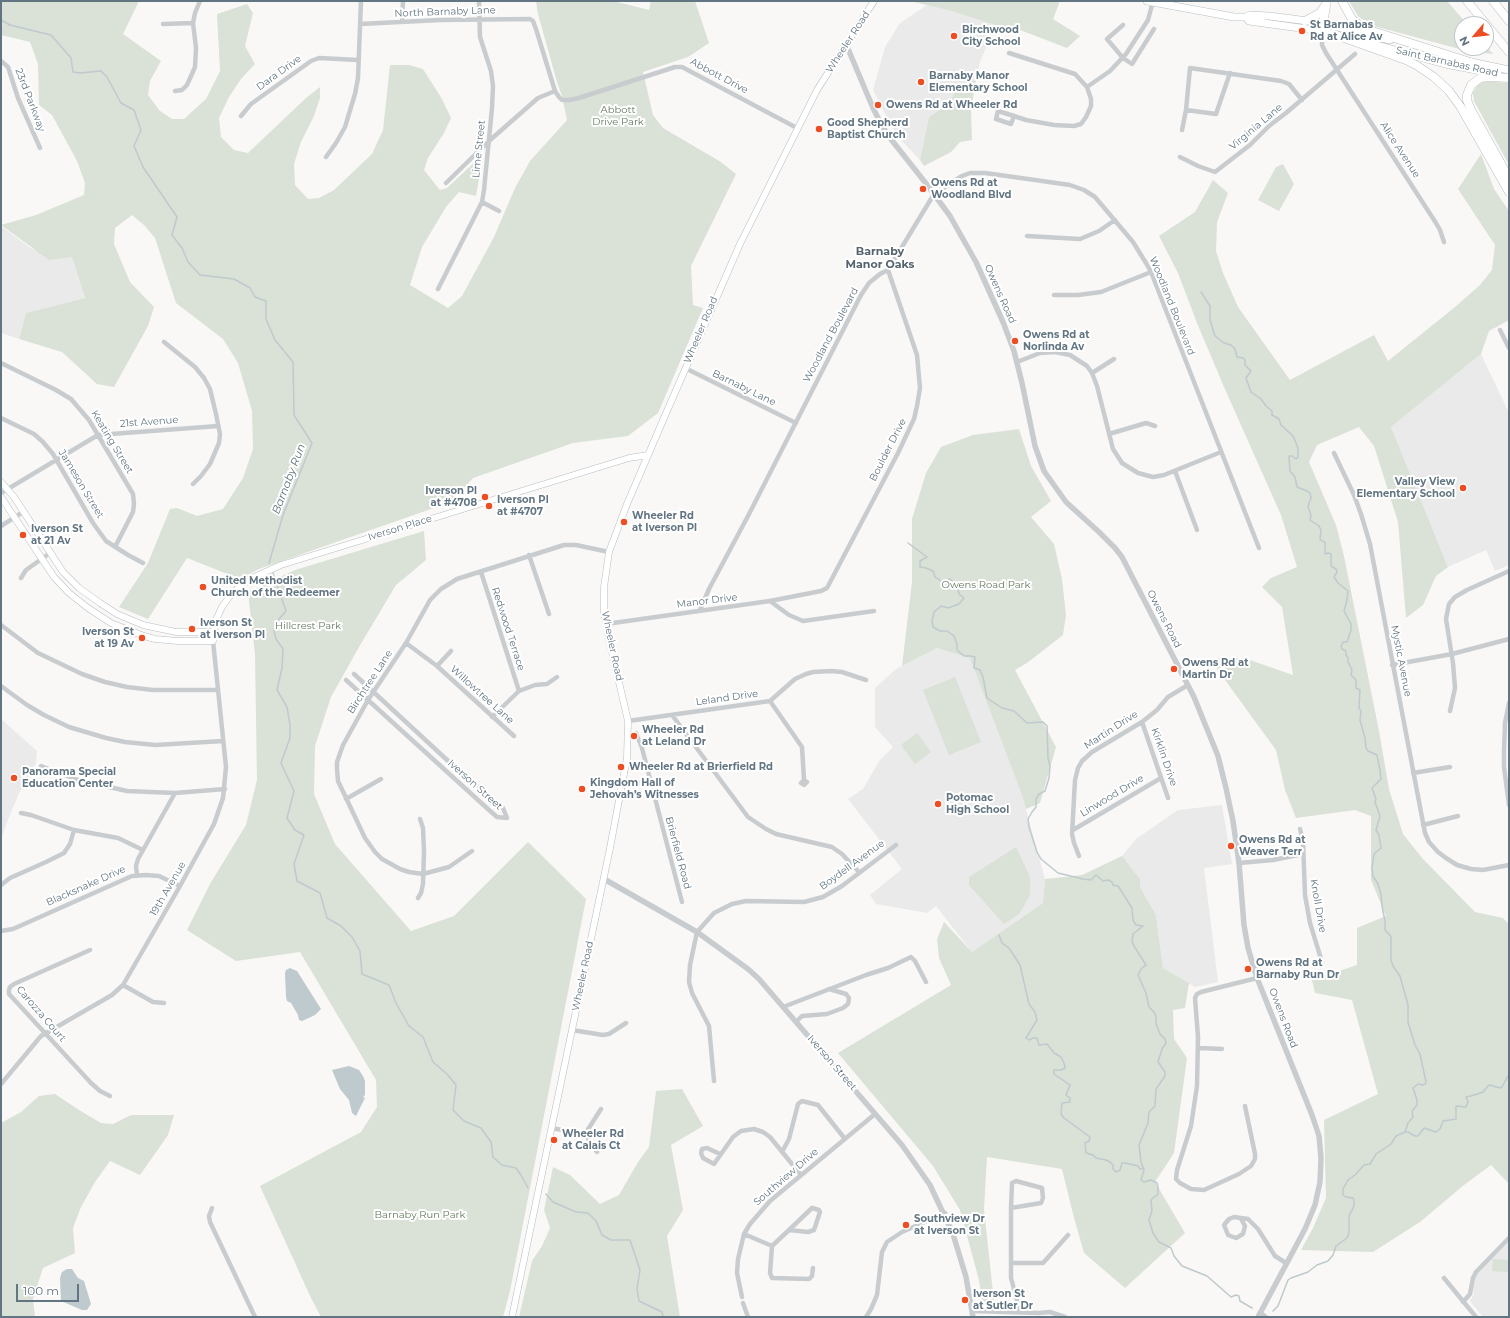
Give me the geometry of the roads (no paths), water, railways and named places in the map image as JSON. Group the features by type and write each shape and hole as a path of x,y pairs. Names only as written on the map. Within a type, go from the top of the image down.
{"highway":[{"path":"1342,1 1352,19 1363,28 1470,62"},
{"path":"1462,1 1477,16"},
{"path":"1467,1 1479,16"},
{"path":"1493,1 1509,20"},
{"path":"1305,21 1320,13 1327,3"},
{"path":"1322,27 1327,3"},
{"path":"1333,34 1406,60 1434,77 1449,91 1460,106 1509,192"},
{"path":"1494,34 1509,52"},
{"path":"1509,77 1480,78 1471,85 1467,95 1467,100 1471,110 1509,178"}],"main road":[{"name":"Wheeler Road","path":"512,1317 624,780 628,746 628,721 606,624 604,587 609,552 648,455 733,258 817,90 874,1"},
{"name":"Saint Barnabas Road","path":"1151,1 1198,11 1246,18 1249,21 1322,27 1333,34 1445,64 1509,77"},
{"name":"Saint Barnabas Road","path":"1246,18 1250,15 1305,21 1322,27 1509,70"},
{"name":"Iverson Place","path":"213,641 214,622 224,603 235,591 250,579 281,565 629,458 648,455"},
{"path":"1,482 63,572 79,588 100,603 117,614 143,625 184,632 213,632"},
{"path":"1,497 54,577 69,593 88,608 111,623 134,633 155,639 178,641 213,641"}],"street":[{"path":"175,91 182,90 193,76 196,48 193,24 195,13 200,1"},
{"path":"326,158 340,137 348,118 356,87 361,1"},
{"path":"402,22 404,1"},
{"name":"Lime Street","path":"438,289 482,202 489,141 493,86 480,37 479,1"},
{"path":"1087,87 1105,75 1123,58 1145,26 1151,11 1151,1"},
{"name":"North Barnaby Lane","path":"360,24 479,19 530,19 533,21 536,28 555,91"},
{"path":"163,24 193,24"},
{"path":"1123,25 1107,39 1123,58 1132,64 1154,29"},
{"path":"1322,27 1323,48 1337,71"},
{"name":"Owens Road","path":"846,44 881,124 890,138 950,216 976,262 1003,322 1017,362 1035,446 1044,471 1066,502 1099,532 1115,548 1122,558 1188,684 1201,712 1218,756 1226,788 1239,863 1244,925 1248,948 1257,978 1312,1115 1320,1146 1321,1177 1315,1205 1259,1315"},
{"path":"1009,53 1075,74 1087,87 1091,95 1090,106 1086,118 1077,126 1064,127 998,111 996,119 1012,124 1014,116"},
{"name":"Virginia Lane","path":"1180,157 1210,171 1216,172 1250,145 1268,127 1337,71 1355,54"},
{"name":"Dara Drive","path":"241,116 251,104 311,61 319,58 358,60"},
{"name":"23rd Parkway","path":"1,61 8,67 18,98 40,148"},
{"name":"Abbott Drive","path":"555,91 559,98 568,100 580,98 675,67 682,67 797,128"},
{"path":"1182,130 1186,110 1190,68 1281,81 1289,84 1302,100"},
{"name":"Alice Avenue","path":"1337,71 1436,223 1444,242"},
{"path":"1186,110 1216,114 1230,73"},
{"path":"446,183 489,141 538,98 555,91"},
{"name":"Woodland Boulevard","path":"700,610 709,589 861,295 873,280 888,270 934,194 962,176 970,173 985,173 1028,178 1070,185 1089,192 1115,220 1136,246 1151,272 1259,548"},
{"path":"482,202 499,211"},
{"path":"1027,236 1080,240 1099,231 1115,220"},
{"name":"Boulder Drive","path":"810,593 823,590 829,586 914,419 920,388 917,355 888,270"},
{"path":"1054,295 1096,293 1151,272"},
{"path":"1500,330 1509,348"},
{"path":"164,342 195,367 204,378 210,389 218,426 219,443 214,457 201,476 192,484"},
{"path":"1017,362 1040,353 1062,352 1079,360 1087,366 1092,373 1099,394 1113,449 1117,457 1125,466 1133,471 1145,476 1153,477 1175,471 1221,452"},
{"path":"1092,373 1114,359"},
{"name":"Keating Street","path":"1,363 71,399 89,420 133,494 134,502 132,515 114,547"},
{"name":"Barnaby Lane","path":"685,368 796,423"},
{"name":"Jameson Street","path":"1,418 34,434 48,446 106,541 143,563"},
{"path":"1109,434 1146,423 1155,426"},
{"name":"21st Avenue","path":"1,493 98,435 218,426"},
{"name":"Mystic Avenue","path":"1334,452 1354,495 1374,563 1423,825 1429,842 1446,858 1457,865 1471,869 1484,870 1509,865"},
{"path":"1175,471 1197,530"},
{"path":"1,526 23,512"},
{"name":"Birchtree Lane","path":"472,851 449,867 423,874 400,869 382,859 365,838 337,777 339,755 348,734 368,700 406,643 430,600 437,592 458,579 530,555 570,544 609,552"},
{"path":"21,578 26,570 50,553"},
{"path":"530,555 549,614"},
{"path":"1450,711 1455,688 1452,654 1446,619 1449,604 1455,597 1467,590 1509,571"},
{"name":"Redwood Terrace","path":"481,572 519,691"},
{"name":"Manor Drive","path":"606,624 770,601 810,593"},
{"path":"770,601 795,619 806,621 874,611"},
{"path":"1,625 38,653 82,674 106,682 127,687 153,690 218,690"},
{"path":"1392,665 1452,654 1509,639"},
{"name":"19th Avenue","path":"1,1084 35,1042 45,1033 112,995 123,985 214,824 225,789 226,767 213,641"},
{"name":"Willowtree Lane","path":"406,643 437,666 514,736"},
{"name":"Willowtree Lane","path":"437,666 451,651"},
{"name":"Leland Drive","path":"628,721 770,701 795,679 809,673 826,671 842,672 866,680"},
{"name":"Iverson Street","path":"346,680 497,817 507,818 503,808 459,771 354,674"},
{"path":"492,717 519,691 535,685 547,684 557,677"},
{"name":"Martin Drive","path":"1079,856 1074,844 1073,830 1075,780 1078,768 1082,761 1092,752 1142,722 1157,710 1168,697 1188,684"},
{"path":"1,686 27,705 44,715 69,727 106,738 125,742 156,745 223,741"},
{"path":"770,701 802,747 804,780"},
{"path":"1509,703 1506,723 1504,767 1509,805"},
{"path":"672,715 748,817 760,826 776,834 832,848 842,854 859,872"},
{"name":"Kirklin Drive","path":"1142,722 1168,798"},
{"name":"Brierfield Road","path":"636,733 641,744 682,902"},
{"path":"41,766 55,773 95,785 143,792 175,793 225,789"},
{"path":"1413,773 1450,767"},
{"name":"Linwood Drive","path":"1073,830 1161,778"},
{"path":"346,799 381,779"},
{"path":"624,780 651,785"},
{"path":"137,875 137,863 143,850 175,793"},
{"path":"20,813 31,815 74,830 118,838 143,850"},
{"path":"1423,825 1458,816"},
{"path":"418,898 422,889 424,839 420,819"},
{"name":"Knoll Drive","path":"1300,829 1305,895 1308,912 1322,962"},
{"path":"1,885 10,878 64,853 70,844 74,830"},
{"name":"Boydell Avenue","path":"696,932 714,913 732,904 746,901 798,902 814,900 832,892 896,845"},
{"path":"1239,863 1273,860 1303,854"},
{"name":"Blacksnake Drive","path":"1,931 13,929 122,880 137,875 162,877 180,886"},
{"name":"Iverson Street","path":"604,879 696,932 748,969 876,1114 922,1171 944,1213 958,1248 966,1277 973,1314"},
{"path":"696,932 690,965 689,982 692,993 709,1026 714,1081"},
{"name":"Carozza Court","path":"90,950 10,987 10,994 91,1083 100,1091 110,1096"},
{"path":"783,1007 888,968 911,957 915,960 926,982"},
{"path":"1245,1106 1255,1154 1254,1161 1249,1168 1204,1190 1183,1186 1176,1179 1176,1170 1187,1138 1194,1106 1199,1048 1198,1018 1195,998 1197,994 1201,992 1257,978"},
{"path":"123,985 152,1002 164,1002"},
{"path":"796,1022 802,1016 827,1014 843,1008 848,1004 849,1002 846,994 829,989"},
{"path":"572,1030 603,1035 609,1034 626,1022"},
{"path":"1199,1048 1222,1049"},
{"path":"782,1152 788,1139 798,1104 802,1101 818,1105 845,1139"},
{"path":"585,1134 601,1108"},
{"name":"Southview Drive","path":"742,1297 739,1286 738,1266 740,1247 744,1234 750,1224 764,1206 876,1114"},
{"path":"551,1128 585,1134 597,1152"},
{"path":"720,1154 733,1137 741,1131 749,1129 759,1130 766,1134 801,1175"},
{"path":"1011,1208 1041,1203 1043,1198 1042,1188 1016,1181 1012,1183 1011,1208 1011,1263 1012,1283 1017,1300 1018,1312"},
{"path":"212,1208 209,1216 210,1222 255,1317"},
{"path":"789,1230 812,1232 815,1229 820,1215 818,1210 811,1209 772,1246 770,1273 773,1278 809,1279 812,1276 813,1268"},
{"path":"867,1317 877,1295 882,1252 886,1242 902,1232 944,1213"},
{"path":"1241,1219 1245,1226 1243,1234 1238,1237 1229,1236 1226,1233 1224,1225 1228,1220 1232,1218 1246,1218 1254,1224 1275,1256 1286,1263"},
{"path":"744,1234 772,1246"},
{"path":"1011,1263 1043,1263 1068,1235"},
{"path":"1463,1302 1470,1294 1473,1278 1476,1272 1509,1238"},
{"path":"1444,1278 1476,1317"},
{"path":"743,1303 748,1317"},
{"path":"973,1314 1018,1312 1050,1314 1065,1317"},
{"path":"1259,1315 1265,1317"}],"waterway":[{"name":"Barnaby Run","path":"1,20 10,25 51,35 71,58 73,72 80,73 101,71 107,77 121,103 134,110 141,130 134,146 143,167 177,217 172,235 182,248 188,262 200,275 234,279 250,288 255,297 266,301 266,319 275,340 293,362 294,415 312,443 283,515 269,563"},
{"path":"1201,292 1210,306 1210,320 1215,336 1224,343 1231,345 1235,349 1237,357 1245,360 1245,365 1251,371 1246,378 1251,392 1261,399 1272,411 1272,415 1279,419 1281,425 1293,436 1298,448 1298,457 1296,459 1289,456 1290,471 1295,477 1297,487 1310,493 1311,498 1308,507 1311,515 1310,520 1319,526 1321,530 1320,539 1325,542 1325,554 1331,554 1331,566 1336,569 1337,572 1334,577 1338,583 1348,591 1344,611 1351,624 1351,630 1347,642 1343,642 1341,646 1342,649 1346,651 1348,662 1352,670 1351,675 1356,680 1356,688 1360,690 1360,720 1366,748 1368,751 1377,755 1381,779 1372,788 1380,816 1376,830 1379,835 1381,848 1374,854 1372,868 1373,876 1378,884 1381,894 1385,930 1391,937 1391,960 1400,976 1408,1005 1408,1022 1415,1045 1420,1054 1426,1082 1423,1085 1418,1084 1413,1088 1417,1105 1412,1111 1413,1117 1408,1123 1405,1132"},
{"path":"908,543 927,557 920,561 920,567 933,571 935,577 941,581 950,579 957,586 959,594 964,598 959,604 948,608 941,606 934,612 932,621 933,627 940,631 947,631 954,636 957,644 957,650 964,656 975,657 974,668 980,670 983,677 987,698 1002,708 1014,711 1027,723 1043,722 1047,726 1048,758 1050,766 1049,778 1045,791 1039,794 1036,799 1036,807 1028,819 1037,852 1041,859 1058,873 1091,880 1096,875 1103,881 1108,880 1112,882 1113,885 1118,886 1132,908 1133,920 1136,925 1143,926 1133,934 1132,942 1146,965 1141,969 1138,975 1146,993 1149,1007 1154,1012 1156,1017 1156,1024 1160,1034 1165,1039 1166,1043 1162,1049 1158,1062 1165,1072 1165,1076 1156,1089 1155,1106 1149,1112 1148,1123 1139,1145 1141,1162 1144,1170 1141,1180 1144,1182 1151,1180 1157,1183 1158,1187 1158,1194 1151,1200 1152,1211 1149,1220 1153,1233 1159,1242 1171,1248 1174,1256 1182,1266 1207,1276 1231,1297 1236,1295 1239,1296 1240,1301 1252,1308"},
{"name":"Barnaby Run","path":"273,573 286,611 279,619 274,631 276,639 283,649 282,668 277,690 287,707 290,725 290,738 281,763 294,791 287,818 295,830 304,835 294,864 297,881 320,893 327,918 341,926 352,937 360,951 362,974 389,985 396,1003 409,1026 423,1037 433,1062 447,1074 456,1085 453,1110 464,1121 481,1128 491,1142 493,1157 502,1165 516,1168 528,1188"},
{"path":"999,935 1002,943 1009,948 1020,965 1029,1004 1035,1012 1037,1020 1026,1038 1029,1040 1037,1038 1039,1045 1047,1044 1054,1053 1061,1057 1064,1063 1065,1068 1061,1070 1054,1070 1054,1074 1070,1085 1066,1095 1070,1098 1070,1102 1062,1103 1061,1114 1064,1118 1090,1137 1089,1141 1085,1143 1086,1153 1110,1162 1116,1172 1120,1170 1122,1163 1138,1166 1140,1169 1144,1168"},
{"path":"1273,1311 1278,1306 1288,1280 1308,1272 1317,1265 1328,1261 1333,1255 1336,1246 1347,1238 1349,1233 1349,1216 1354,1206 1353,1198 1343,1195 1343,1189 1348,1180 1364,1165 1370,1164 1376,1154 1391,1144 1396,1136 1405,1132 1418,1136 1424,1128 1436,1132 1440,1129 1443,1121 1456,1119 1456,1106 1466,1107 1468,1102 1466,1097 1483,1092 1490,1085 1500,1088 1502,1087 1509,1074"},
{"name":"Barnaby Run","path":"546,1194 553,1202 576,1212 588,1213 596,1221 602,1235 611,1240 630,1240 640,1270 637,1289 639,1301 662,1312 663,1317"}],"place":[{"name":"St Barnabas Rd at Alice Av","path":"1302,31"},
{"name":"Birchwood City School","path":"954,36"},
{"name":"Barnaby Manor Elementary School","path":"921,82"},
{"name":"Owens Rd at Wheeler Rd","path":"878,105"},
{"name":"Good Shepherd Baptist Church","path":"819,129"},
{"name":"Owens Rd at Woodland Blvd","path":"923,189"},
{"name":"Owens Rd at Norlinda Av","path":"1015,341"},
{"name":"Valley View Elementary School","path":"1463,488"},
{"name":"Iverson Pl at #4708","path":"485,497"},
{"name":"Iverson Pl at #4707","path":"489,506"},
{"name":"Wheeler Rd at Iverson Pl","path":"624,522"},
{"name":"Iverson St at 21 Av","path":"23,535"},
{"name":"United Methodist Church of the Redeemer","path":"203,587"},
{"name":"Iverson St at Iverson Pl","path":"192,629"},
{"name":"Iverson St at 19 Av","path":"142,638"},
{"name":"Owens Rd at Martin Dr","path":"1174,669"},
{"name":"Wheeler Rd at Leland Dr","path":"634,736"},
{"name":"Wheeler Rd at Brierfield Rd","path":"621,767"},
{"name":"Panorama Special Education Center","path":"14,778"},
{"name":"Kingdom Hall of Jehovah’s Witnesses","path":"582,789"},
{"name":"Potomac High School","path":"938,804"},
{"name":"Owens Rd at Weaver Terr","path":"1231,846"},
{"name":"Owens Rd at Barnaby Run Dr","path":"1248,969"},
{"name":"Wheeler Rd at Calais Ct","path":"554,1140"},
{"name":"Southview Dr at Iverson St","path":"906,1225"},
{"name":"Iverson St at Sutler Dr","path":"965,1300"}],"district":[{"name":"Barnaby Manor Oaks","path":"880,258"}],"park label":[{"name":"Abbott Drive Park","path":"618,116"},
{"name":"Owens Road Park","path":"986,585"},
{"name":"Hillcrest Park","path":"308,626"},
{"name":"Barnaby Run Park","path":"420,1215"}]}
